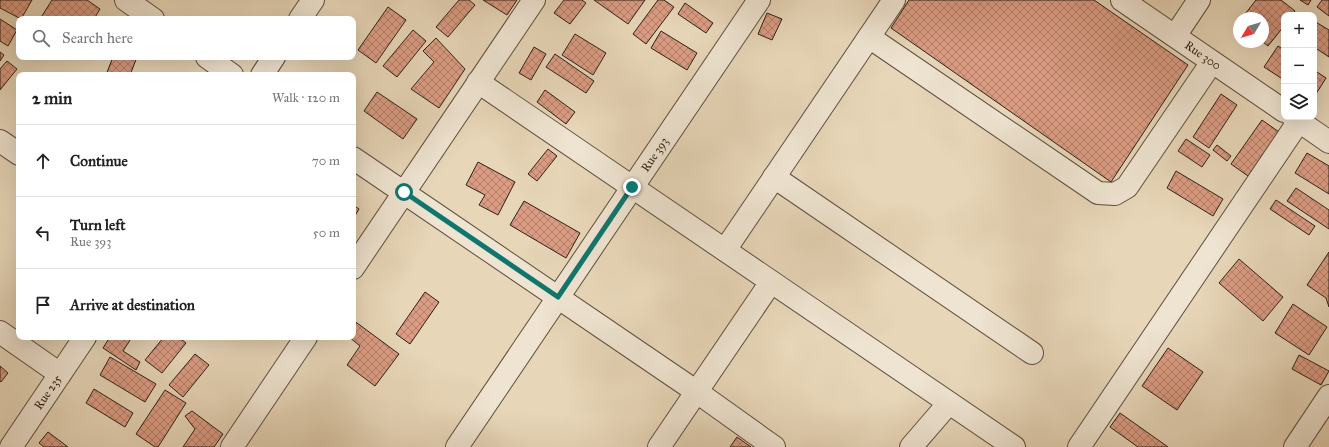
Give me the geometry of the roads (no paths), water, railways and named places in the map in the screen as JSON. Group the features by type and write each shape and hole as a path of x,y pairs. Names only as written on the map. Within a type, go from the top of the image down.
{"street":[{"path":"126,0 149,16"},
{"path":"302,16 313,0"},
{"path":"356,264 534,0"},
{"name":"Rue 393","path":"456,447 758,0"},
{"path":"724,250 894,0"},
{"name":"Rue 300","path":"1122,0 1281,109"},
{"path":"1175,36 1199,0"},
{"path":"869,37 1098,193 1110,194 1115,194 1127,187 1212,62"},
{"path":"211,60 228,72"},
{"path":"264,72 272,60"},
{"path":"478,82 1014,447"},
{"path":"1078,447 1289,120"},
{"name":"Rue 300","path":"1298,120 1329,142"},
{"path":"0,141 16,152"},
{"path":"356,160 697,392 774,447"},
{"path":"774,177 1032,353"},
{"path":"659,447 771,282"},
{"path":"0,332 60,374"},
{"name":"Rue 235","path":"15,446 83,340"},
{"path":"232,447 304,340"},
{"path":"1295,447 1329,396"},
{"path":"911,447 949,403"}]}
